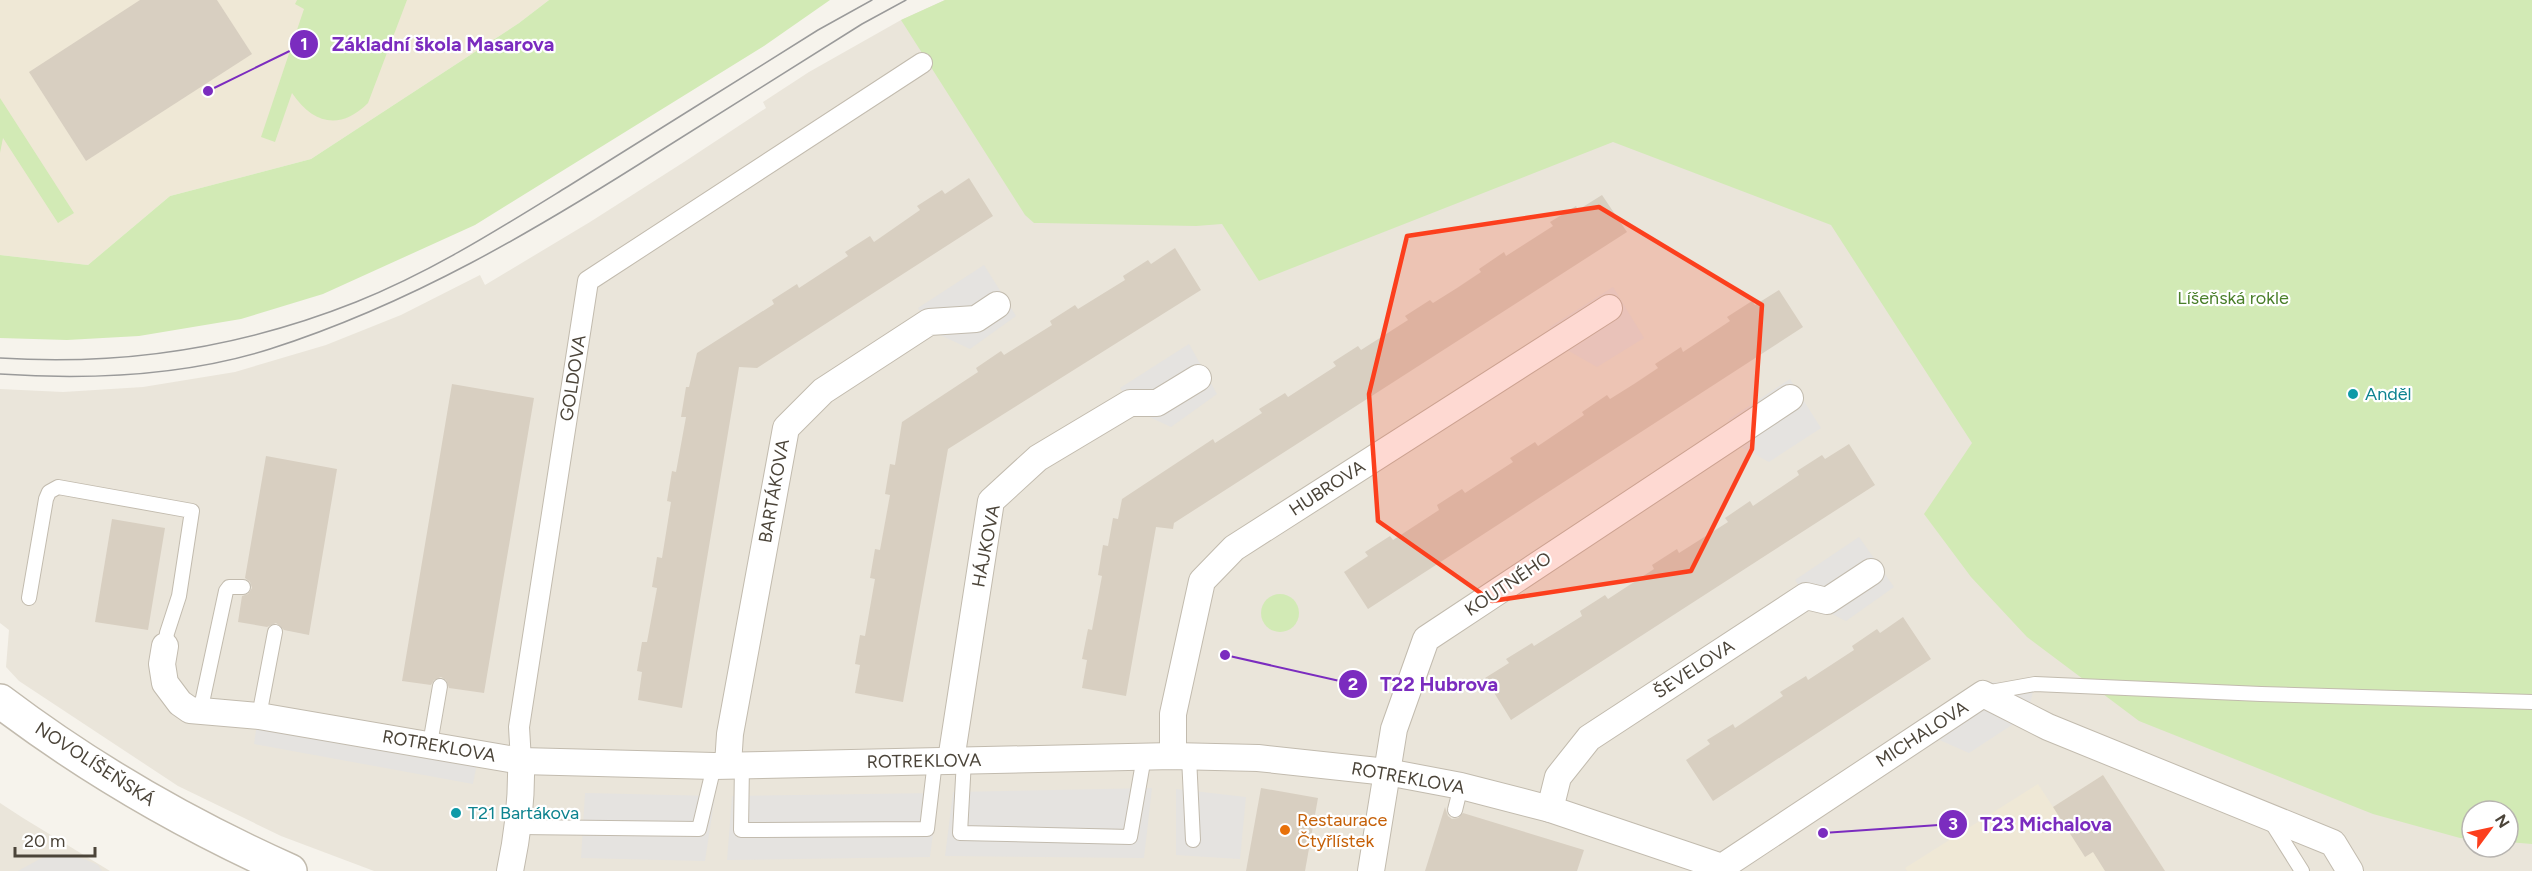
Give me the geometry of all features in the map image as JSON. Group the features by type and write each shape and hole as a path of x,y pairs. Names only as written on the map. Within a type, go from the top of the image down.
{"street":[{"name":"GOLDOVA","path":"510,871 522,796 519,727 588,281 922,63"},
{"name":"BARTÁKOVA","path":"728,765 730,734 786,428 823,391 929,322 976,319 997,305"},
{"name":"HUBROVA","path":"1181,756 1173,714 1202,581 1234,548 1609,308"},
{"name":"HÁJKOVA","path":"950,760 991,501 1038,458 1130,403 1158,403 1198,378"},
{"name":"KOUTNÉHO","path":"1371,871 1394,729 1426,639 1790,398"},
{"name":"ŠEVELOVA","path":"1550,809 1558,777 1589,738 1806,596 1827,601 1871,572"},
{"name":"ROTREKLOVA","path":"165,646 162,664 165,682 185,707 200,712 259,717 521,761 728,765 1181,756 1258,758 1387,772 1458,798 1550,809 1721,869"},
{"name":"MICHALOVA","path":"1721,869 1983,694 2048,727 2333,843 2350,871"},
{"name":"NOVOLÍŠEŇSKÁ","path":"0,701 138,794 227,842 290,871"}],"lane":[{"path":"29,598 46,499 53,489 58,487 192,511 179,596 165,646"},
{"path":"200,712 226,591 229,587 243,587"},
{"path":"259,717 274,632"},
{"path":"1983,694 2035,684 2261,694 2532,702"},
{"path":"430,744 440,686"},
{"path":"1181,756 1193,840"},
{"path":"950,760 960,833 1130,837 1144,757"},
{"path":"728,765 741,830 927,829 950,760"},
{"path":"519,826 699,829 728,765"},
{"path":"2268,816 2302,871"}],"highlighted area":[{"path":"1599,207 1762,305 1752,449 1691,571 1492,601 1378,521 1369,394 1407,236"}],"shaded area":[{"path":"0,0 549,0 519,23 311,159 170,196 88,265 0,255"},
{"path":"945,0 2532,0 2532,871 374,871 281,836 178,786 19,681 6,667 9,630 0,623 0,389 63,392 143,387 235,372 326,345 401,315 480,275 485,285 684,162 766,108 763,102 809,72 901,20"},
{"path":"984,265 1016,316 970,349 936,333 918,308"},
{"path":"1613,287 1644,338 1597,367 1553,342 1550,327"},
{"path":"1189,344 1217,394 1171,427 1136,411 1120,388"},
{"path":"1790,379 1821,428 1769,462 1726,439 1729,419"},
{"path":"1859,537 1894,587 1846,621 1812,604 1795,580"},
{"path":"1982,682 2035,684 2027,715 1969,753 1935,738"},
{"path":"257,723 477,763 473,784 254,744"},
{"path":"2103,775 2165,871 1907,871 1905,868 2038,784 2053,807"},
{"path":"1152,788 1144,858 945,856 953,792"},
{"path":"1176,789 1246,797 1240,859 1176,855"},
{"path":"585,793 715,796 705,861 581,858"},
{"path":"938,793 930,857 727,860 732,796"},
{"path":"0,803 23,818 110,871 0,871"},
{"path":"66,854 98,865 102,871 18,871 47,855"}],"green space":[{"path":"297,0 407,0 368,103 347,118 327,120 309,112 292,93 275,142 261,137 304,9 295,4"},
{"path":"549,0 830,0 764,46 475,225 323,294 241,319 139,336 67,340 0,338 0,255 88,265 170,196 311,159 519,23"},
{"name":"Líšeňská rokle","path":"945,0 2532,0 2532,844 2520,843 2520,799 2460,799 2460,838 2373,814 2139,721 2027,637 1971,577 1924,514 1972,443 1831,225 1613,142 1259,281 1222,224 1196,226 1034,223 1025,215 901,20"},
{"path":"0,98 74,213 58,223 3,138 0,153"},
{"path":"1280,594 1294,599 1299,613 1294,627 1280,632 1266,627 1261,613 1266,599"}],"building":[{"path":"140,0 217,0 252,54 86,161 29,72"},
{"path":"969,178 993,216 757,368 739,367 682,708 638,700 642,672 637,671 642,642 647,642 657,588 652,587 657,557 662,558 671,502 667,501 672,471 676,472 686,417 681,417 686,387 689,387 697,353 774,304 772,300 797,284 799,288 848,256 845,252 870,236 874,242 920,210 917,206 942,190 945,194"},
{"path":"1602,195 1627,232 1174,523 1173,529 1156,527 1126,696 1082,688 1087,660 1082,659 1088,629 1092,630 1102,576 1098,575 1103,545 1108,546 1113,518 1118,519 1122,499 1213,439 1215,443 1262,413 1259,409 1285,393 1288,397 1336,366 1333,362 1358,346 1361,350 1408,320 1405,316 1430,300 1433,303 1481,272 1479,269 1504,252 1506,256 1553,226 1550,222 1576,206 1578,210"},
{"path":"1175,248 1201,290 948,449 903,702 855,693 860,665 855,664 860,635 865,636 875,579 870,578 875,549 880,550 890,495 885,494 890,464 895,465 902,422 978,372 976,368 1001,351 1004,355 1052,325 1050,321 1075,305 1078,309 1125,280 1123,276 1148,260 1151,264"},
{"path":"1779,290 1803,327 1368,609 1344,572 1368,556 1365,552 1390,536 1393,540 1439,510 1437,505 1462,489 1465,493 1513,462 1510,458 1535,442 1538,446 1584,415 1582,412 1607,395 1610,399 1634,384 1658,368 1655,364 1681,347 1683,352 1730,321 1727,317 1752,301 1755,305"},
{"path":"452,384 534,398 484,693 449,688 446,680 441,677 434,680 431,685 402,681"},
{"path":"1849,444 1875,485 1511,720 1485,678 1509,663 1506,659 1532,643 1534,646 1582,616 1580,611 1605,595 1608,599 1654,569 1652,565 1677,549 1679,553 1728,522 1725,518 1750,501 1753,506 1799,475 1797,471 1822,455 1825,459"},
{"path":"266,456 337,469 309,635 284,630 276,623 267,627 238,622 242,596 248,594 252,588 250,582 245,578"},
{"path":"112,519 165,528 148,630 95,622"},
{"path":"1903,617 1931,659 1713,801 1686,760 1710,744 1707,740 1733,724 1735,728 1783,696 1780,692 1806,676 1808,680 1854,650 1852,646 1877,629 1880,633"},
{"path":"2103,775 2165,871 2105,871 2093,852 2085,857 2053,807"},
{"path":"1261,788 1318,798 1305,871 1246,871"},
{"path":"1445,807 1448,816 1452,819 1458,818 1463,813 1584,850 1577,871 1425,871"}],"tram line":[{"path":"0,358 91,359 181,350 270,331 356,302 438,264 490,234 818,30 872,0"},
{"path":"0,374 102,376 204,365 270,349 373,310 471,263 567,209 862,24 906,0"}],"place":[{"name":"Základní škola Masarova","path":"208,91"},
{"name":"Anděl","path":"2353,394"},
{"name":"T22 Hubrova","path":"1225,655"},
{"name":"T21 Bartákova","path":"456,813"},
{"name":"Restaurace Čtyřlístek","path":"1285,830"},
{"name":"T23 Michalova","path":"1823,833"}]}
